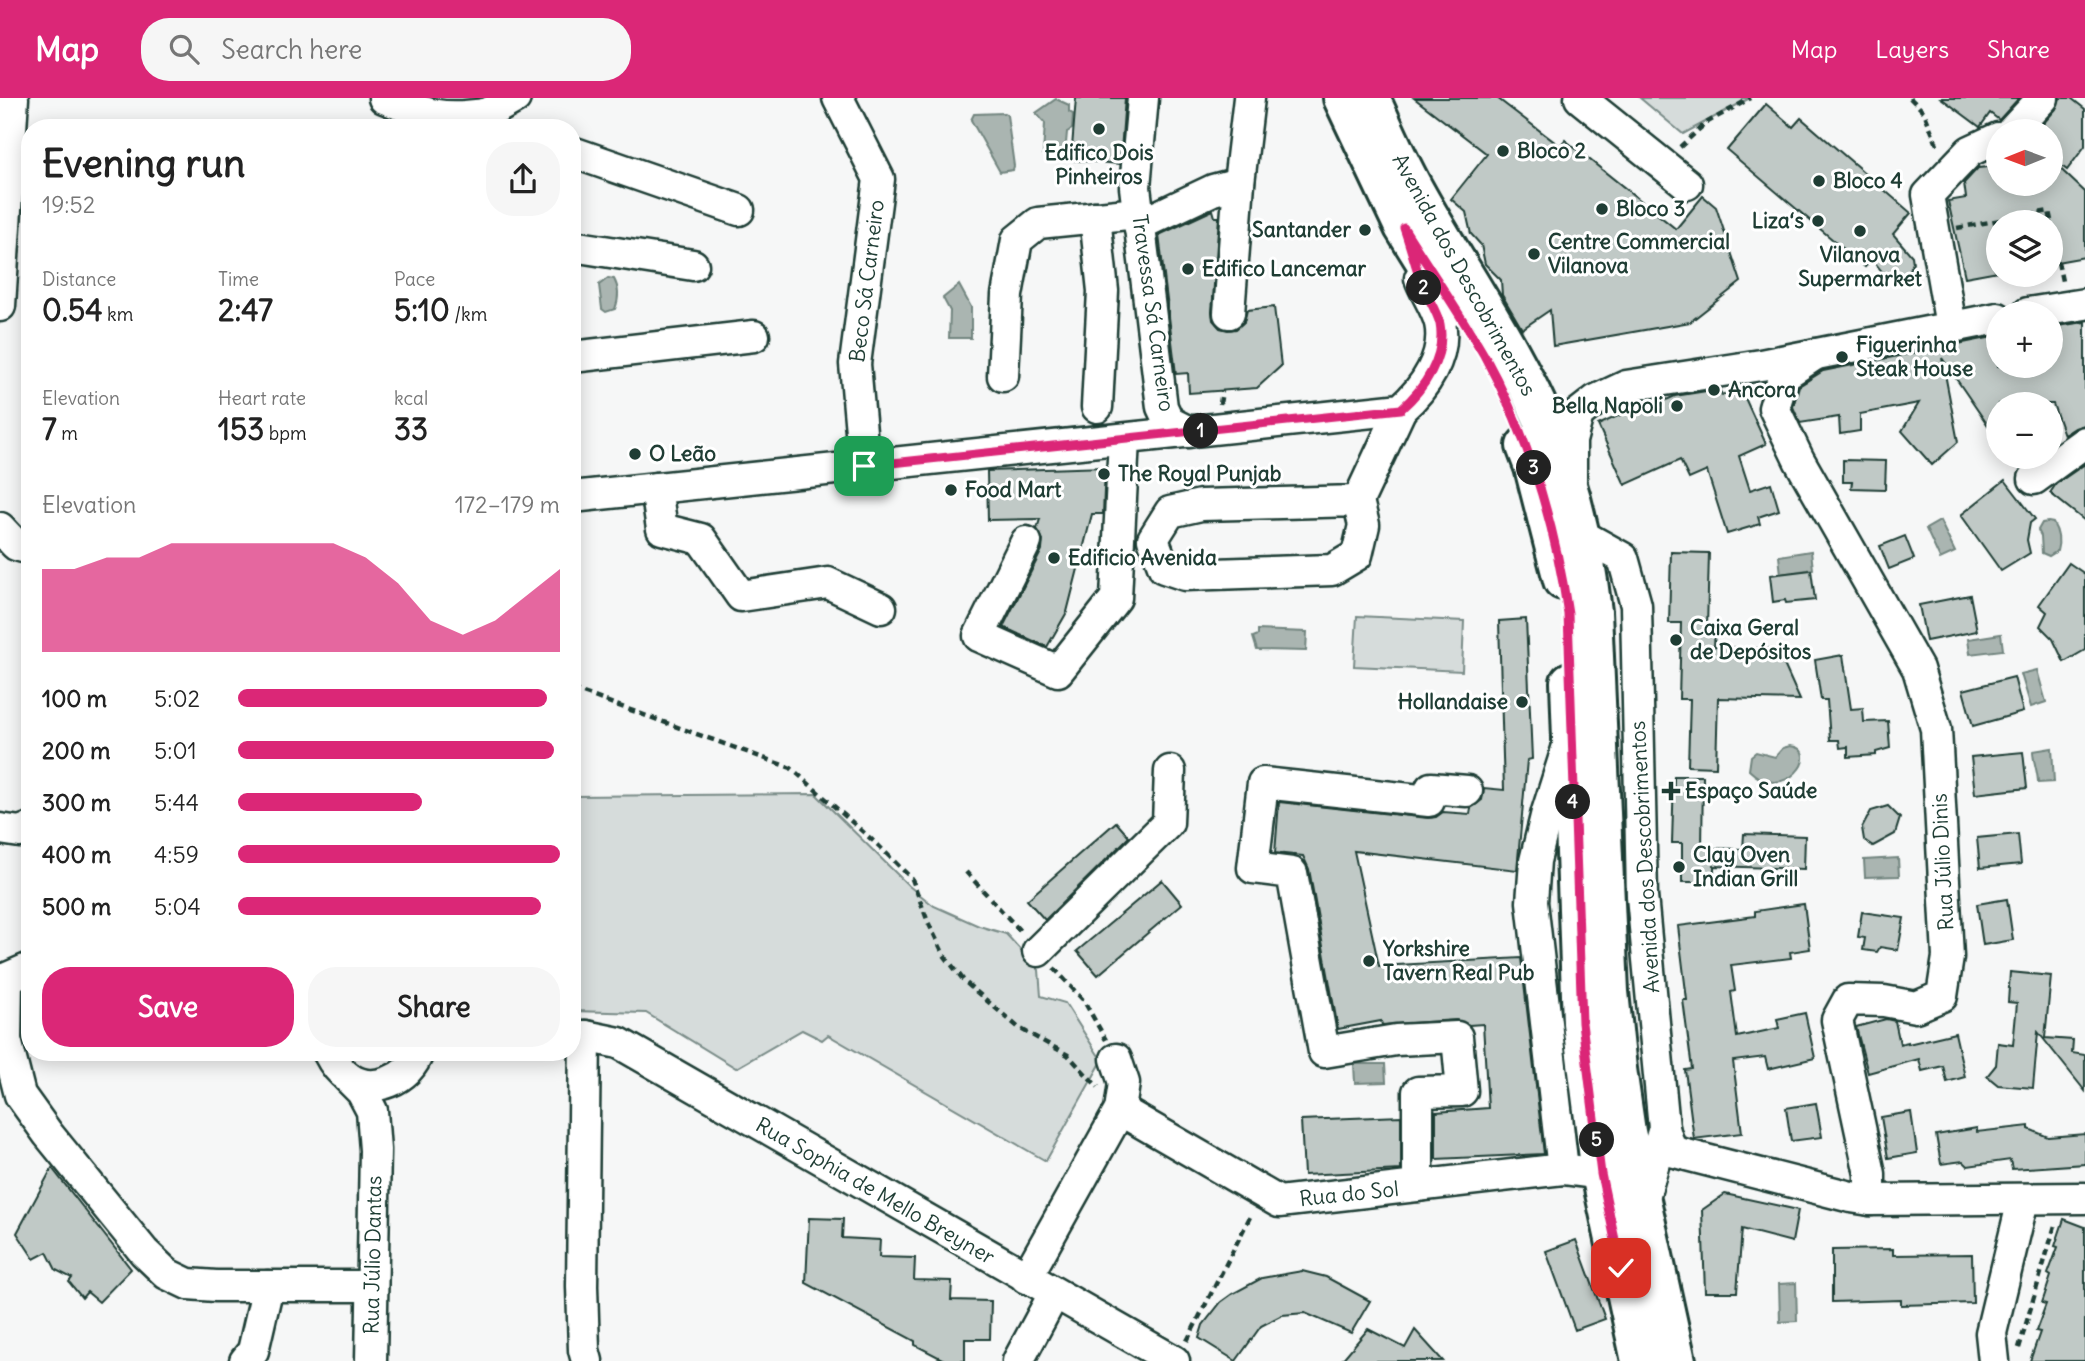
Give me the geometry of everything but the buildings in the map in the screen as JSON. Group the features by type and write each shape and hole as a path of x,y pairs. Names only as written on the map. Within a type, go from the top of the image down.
{"main road":[{"name":"Avenida dos Descobrimentos","path":"1343,98 1404,228 1484,356 1517,423 1534,467 1561,568 1566,603 1582,1023 1601,1174 1641,1361"},
{"name":"Avenida dos Descobrimentos","path":"1370,98 1414,190 1512,354 1549,432 1586,557 1592,612 1609,992 1626,1132 1676,1361"}],"street":[{"path":"0,306 13,98"},
{"path":"384,98 423,114 470,119"},
{"path":"490,119 515,98"},
{"name":"Beco Sá Carneiro","path":"838,98 880,179 855,364 864,466"},
{"name":"Travessa Sá Carneiro","path":"1143,98 1135,187 1162,407 1169,422 1189,432"},
{"path":"1229,313 1249,98"},
{"path":"1580,98 1677,176"},
{"path":"2023,119 2043,98"},
{"path":"1951,326 1928,195 1970,151 1986,144"},
{"path":"581,155 739,210"},
{"path":"1003,376 1007,295 1017,240 1038,223 1095,218 1139,219 1213,190 1239,183"},
{"path":"1095,218 1103,291 1097,407"},
{"path":"1358,501 1201,505 1170,512 1153,539 1164,568 1185,575 1332,570 1357,555 1364,525 1358,501 1401,409 1417,395 1429,377 1437,359 1440,342 1440,324 1424,288 1404,228"},
{"path":"581,247 693,265"},
{"path":"1103,291 1147,285"},
{"path":"2063,307 2085,304"},
{"path":"1575,515 1571,440 1578,414 1596,400 1626,386 1815,354 1986,320"},
{"path":"581,356 754,336"},
{"name":"Rua Júlio Dinis","path":"1815,354 1784,374 1774,408 1799,460 1918,669 1936,729 1948,957 1942,996 1916,1007 1884,1001 1848,1000 1837,1020 1870,1174 1871,1200"},
{"path":"581,496 1401,409"},
{"path":"1026,542 979,636 1058,671 1116,598 1124,439"},
{"path":"2034,479 2085,442"},
{"path":"656,488 662,529 701,539 741,596 828,583 881,608"},
{"name":"Avenida dos Descobrimentos","path":"1575,515 1623,558 1636,605 1643,896 1664,1128 1642,1204"},
{"path":"0,528 16,545 21,546"},
{"path":"0,559 21,556"},
{"path":"1563,1169 1532,902 1535,861 1571,735"},
{"path":"1038,950 1168,823 1170,771"},
{"path":"1418,1186 1418,1092 1462,1091 1458,1037 1396,1040 1324,1052 1292,873 1253,868 1263,783 1429,801 1431,788 1467,791"},
{"path":"0,830 21,832"},
{"path":"17,977 6,1040 20,1095 48,1135 144,1252 167,1274 188,1284 216,1286 372,1286"},
{"name":"Rua Sophia de Mello Breyner","path":"581,1036 619,1043 1026,1278 1178,1355"},
{"path":"1026,1278 1120,1110 1124,1083 1116,1059"},
{"path":"332,1062 356,1082 376,1085 391,1082 416,1061"},
{"name":"Rua Júlio Dantas","path":"375,1150 386,1101 416,1061"},
{"path":"579,1061 582,1286 584,1350 587,1361"},
{"name":"Rua Júlio Dantas","path":"332,1062 362,1092 372,1111 375,1150 371,1361"},
{"name":"Rua do Sol","path":"1120,1110 1279,1202 1563,1169 1601,1174"},
{"path":"1664,1128 1671,1151 1871,1200 2023,1200 2076,1206"},
{"path":"1994,1361 1991,1334 2023,1200"},
{"path":"245,1361 253,1351 268,1286"},
{"path":"1018,1361 1054,1293"}],"path":[{"path":"1677,176 1681,147 1706,123 1751,98"},
{"path":"1910,98 1924,112 1939,151"},
{"path":"1935,232 1986,223"},
{"path":"581,692 791,768 880,846 912,879 944,955 965,982 1019,1028 1068,1055 1120,1110"},
{"path":"2017,1361 2056,1222 2076,1206"},
{"path":"1178,1355 1255,1208"}],"shaded area":[{"path":"1640,98 1750,98 1683,134"},
{"path":"1056,99 1069,105 1069,112 1073,114 1072,129 1067,132 1065,155 1043,154 1045,123 1036,113"},
{"path":"974,114 1007,115 1014,166 1013,170 1000,172 971,120"},
{"path":"608,278 614,279 618,297 615,309 606,312 602,309 599,285"},
{"path":"959,285 971,307 971,338 949,338 950,311 943,298"},
{"path":"1940,521 1955,552 1940,559 1926,529"},
{"path":"2042,523 2053,523 2059,540 2057,551 2049,556 2042,553 2038,530"},
{"path":"1811,551 1813,569 1781,574 1779,556"},
{"path":"1357,616 1464,621 1462,671 1354,666"},
{"path":"1258,630 1307,632 1306,651 1257,650 1253,637 1258,635"},
{"path":"2001,634 2003,650 1970,654 1968,639"},
{"path":"2037,670 2046,702 2031,707 2021,674"},
{"path":"1790,746 1799,749 1803,756 1796,773 1787,779 1775,782 1762,779 1749,770 1751,756 1756,752 1775,757 1783,748"},
{"path":"2052,748 2054,782 2038,783 2033,751"},
{"path":"816,794 909,886 934,906 979,926 1006,934 1039,970 1041,996 1065,1003 1102,1061 1046,1161 828,1035 822,1040 802,1030 736,1068 646,1013 581,1011 581,796"},
{"path":"1898,858 1899,876 1865,877 1864,860"},
{"path":"1354,1064 1385,1064 1386,1082 1355,1083"},
{"path":"1796,1283 1797,1321 1780,1322 1779,1284"}],"place":[{"name":"Edifico Dois Pinheiros","path":"1099,129"},
{"name":"Bloco 2","path":"1503,151"},
{"name":"Bloco 4","path":"1819,181"},
{"name":"Bloco 3","path":"1602,209"},
{"name":"Liza‘s","path":"1818,221"},
{"name":"Santander","path":"1365,230"},
{"name":"Vilanova Supermarket","path":"1860,231"},
{"name":"Centre Commercial Vilanova","path":"1534,254"},
{"name":"Edifico Lancemar","path":"1188,269"},
{"name":"Figuerinha Steak House","path":"1842,357"},
{"name":"Ancora","path":"1714,390"},
{"name":"Bella Napoli","path":"1677,406"},
{"name":"O Leão","path":"635,454"},
{"name":"The Royal Punjab","path":"1104,474"},
{"name":"Food Mart","path":"951,490"},
{"name":"Edificio Avenida","path":"1054,558"},
{"name":"Caixa Geral de Depósitos","path":"1676,640"},
{"name":"Hollandaise","path":"1522,702"},
{"name":"Espaço Saúde","path":"1671,791"},
{"name":"Clay Oven Indian Grill","path":"1679,867"},
{"name":"Yorkshire Tavern Real Pub","path":"1369,961"}],"route":[{"path":"864,466 1401,409 1417,395 1429,377 1437,359 1440,342 1440,324 1424,288 1404,228 1484,356 1517,423 1534,467 1561,568 1568,614 1582,1023 1601,1174 1621,1268"}]}
